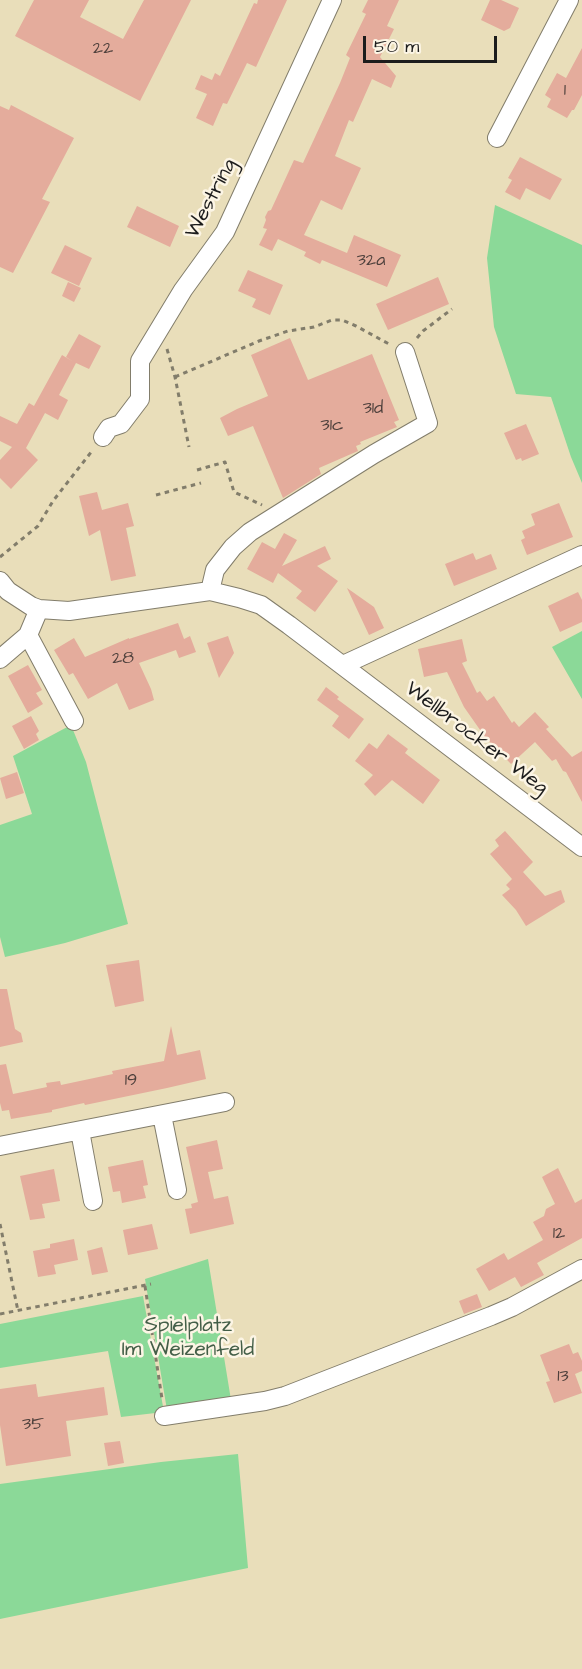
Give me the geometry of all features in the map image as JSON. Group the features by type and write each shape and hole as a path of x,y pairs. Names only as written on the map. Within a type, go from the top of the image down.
{"street":[{"name":"Westring","path":"103,437 109,428 121,424 140,399 140,361 183,290 225,232 332,0"},
{"path":"497,138 570,0 582,6"},
{"path":"210,591 215,570 233,547 250,532 428,423 405,352"},
{"path":"343,665 582,555"},
{"name":"Wellbrocker Weg","path":"0,581 8,591 39,609 69,611 210,591 261,605 582,848"},
{"path":"0,659 28,635 39,609"},
{"path":"28,635 74,721"},
{"path":"0,1146 225,1102"},
{"path":"162,1114 177,1190"},
{"path":"80,1131 93,1201"},
{"path":"164,1416 265,1401 285,1395 492,1316 582,1269"}],"path":[{"path":"175,377 288,331 314,327 332,320 342,320 356,326 405,352 423,331 452,309"},
{"path":"160,328 175,377 189,447"},
{"path":"0,558 38,526 53,501 103,437"},
{"path":"197,470 225,462 234,492 267,508 273,517"},
{"path":"156,495 201,483"},
{"path":"0,1224 18,1311"},
{"path":"0,1314 151,1284"},
{"path":"145,1286 164,1416"}],"green space":[{"path":"495,205 582,245 582,483 551,397 516,394 494,327 487,258"},
{"path":"582,631 582,699 552,647"},
{"path":"71,725 86,762 128,924 65,943 5,957 0,937 0,825 32,814 13,756"},
{"name":"Spielplatz Im Weizenfeld","path":"208,1259 231,1400 167,1410 145,1279"},
{"path":"143,1296 164,1412 121,1417 108,1351 0,1368 0,1324"},
{"path":"238,1454 248,1568 0,1619 0,1484"}],"building":[{"path":"34,0 89,0 80,17 123,39 144,0 191,0 140,101 15,36"},
{"path":"258,0 287,0 256,67 247,63 227,104 223,103 213,126 196,118 207,94 195,89 201,75 212,80 215,73 220,76 254,3 257,4"},
{"path":"368,0 399,0 387,26 394,29 380,57 396,76 391,88 372,79 353,122 349,120 335,156 361,168 342,210 321,200 304,235 347,253 354,235 401,255 387,287 322,260 320,264 304,256 306,252 278,239 272,251 259,245 267,229 263,228 268,211 271,210 294,160 303,163 340,83 350,58 346,55 366,14 362,12"},
{"path":"490,0 501,0 519,8 510,28 504,31 481,20"},
{"path":"582,48 582,95 567,118 547,107 551,99 545,95 557,73 566,78"},
{"path":"11,105 74,138 42,199 50,202 13,273 0,267 0,106 9,110"},
{"path":"520,157 562,179 550,200 526,188 520,200 505,192 512,180 508,178"},
{"path":"137,206 179,226 170,247 127,227"},
{"path":"65,245 92,258 79,286 51,273"},
{"path":"248,270 283,285 270,315 252,307 256,299 238,291"},
{"path":"438,277 449,304 388,330 376,304"},
{"path":"68,282 81,288 74,302 62,296"},
{"path":"79,334 101,346 89,369 76,363 59,395 68,400 58,420 45,413 26,448 38,460 11,489 0,478 0,460 12,447 0,441 0,416 17,424 29,403 34,406 62,355 72,361 66,357"},
{"path":"290,338 308,380 372,354 399,420 394,422 397,427 360,442 361,444 356,446 358,451 319,468 321,474 283,498 253,426 228,436 220,418 268,396 251,355"},
{"path":"526,424 539,454 522,461 521,458 516,460 504,433"},
{"path":"97,492 102,510 128,503 134,526 126,528 136,576 111,581 100,530 89,536 79,496"},
{"path":"559,503 573,537 527,555 521,540 525,538 522,531 535,525 531,514"},
{"path":"284,533 297,540 282,566 325,546 331,559 317,566 338,581 315,612 296,598 302,591 278,573 273,583 247,569 262,542 275,549"},
{"path":"473,553 476,560 491,554 497,569 454,586 445,564"},
{"path":"347,588 374,607 384,628 369,635"},
{"path":"578,592 582,600 582,622 560,632 548,606"},
{"path":"178,623 184,639 190,636 196,652 179,658 176,650 139,663 154,700 129,710 117,683 88,699 73,673 69,675 54,650 74,638 85,657 129,638"},
{"path":"228,636 234,653 219,678 207,643"},
{"path":"462,639 467,661 462,663 477,693 480,691 487,701 494,696 512,723 514,721 519,727 535,712 549,727 546,729 572,757 582,751 582,802 566,772 556,759 552,761 535,742 511,764 485,737 464,707 447,672 424,677 418,649"},
{"path":"28,665 42,690 36,693 43,704 28,713 8,676"},
{"path":"326,687 339,697 337,699 364,719 349,739 332,726 339,716 317,700"},
{"path":"31,716 39,731 36,734 39,740 24,749 12,726"},
{"path":"388,734 408,749 405,753 440,780 423,804 392,780 375,796 364,784 373,775 355,761 369,743 377,749"},
{"path":"17,772 24,793 6,799 0,778"},
{"path":"505,831 533,862 523,872 545,896 561,890 565,902 526,926 516,910 502,895 510,889 506,885 512,879 490,854 499,846 495,840"},
{"path":"139,960 144,1001 115,1007 106,965"},
{"path":"0,989 7,989 15,1029 21,1033 23,1042 0,1047"},
{"path":"171,1026 177,1055 200,1050 206,1079 11,1119 9,1110 2,1111 0,1065 6,1064 13,1094 47,1087 46,1083 60,1081 61,1085 113,1074 112,1071 164,1061"},
{"path":"217,1140 223,1169 208,1172 214,1199 228,1196 234,1224 190,1234 185,1209 192,1208 191,1204 198,1202 186,1147"},
{"path":"143,1160 148,1185 143,1186 146,1198 122,1203 120,1191 113,1192 108,1167"},
{"path":"558,1168 575,1203 582,1199 582,1238 537,1263 544,1275 521,1287 515,1277 489,1291 476,1269 504,1253 508,1260 543,1240 533,1222 544,1216 546,1209 555,1204 542,1177"},
{"path":"54,1169 60,1201 42,1204 45,1218 30,1220 20,1176"},
{"path":"152,1224 158,1249 128,1255 123,1230"},
{"path":"74,1239 78,1260 54,1265 56,1274 38,1277 33,1251 50,1248 50,1244"},
{"path":"102,1247 108,1272 92,1275 87,1251"},
{"path":"477,1294 482,1307 464,1314 459,1301"},
{"path":"569,1344 573,1354 578,1352 582,1361 582,1371 575,1374 582,1393 554,1403 546,1382 550,1381 540,1355"},
{"path":"36,1384 38,1397 104,1387 108,1415 66,1421 71,1456 6,1466 0,1425 0,1389"},
{"path":"120,1441 124,1463 108,1466 104,1443"}]}
